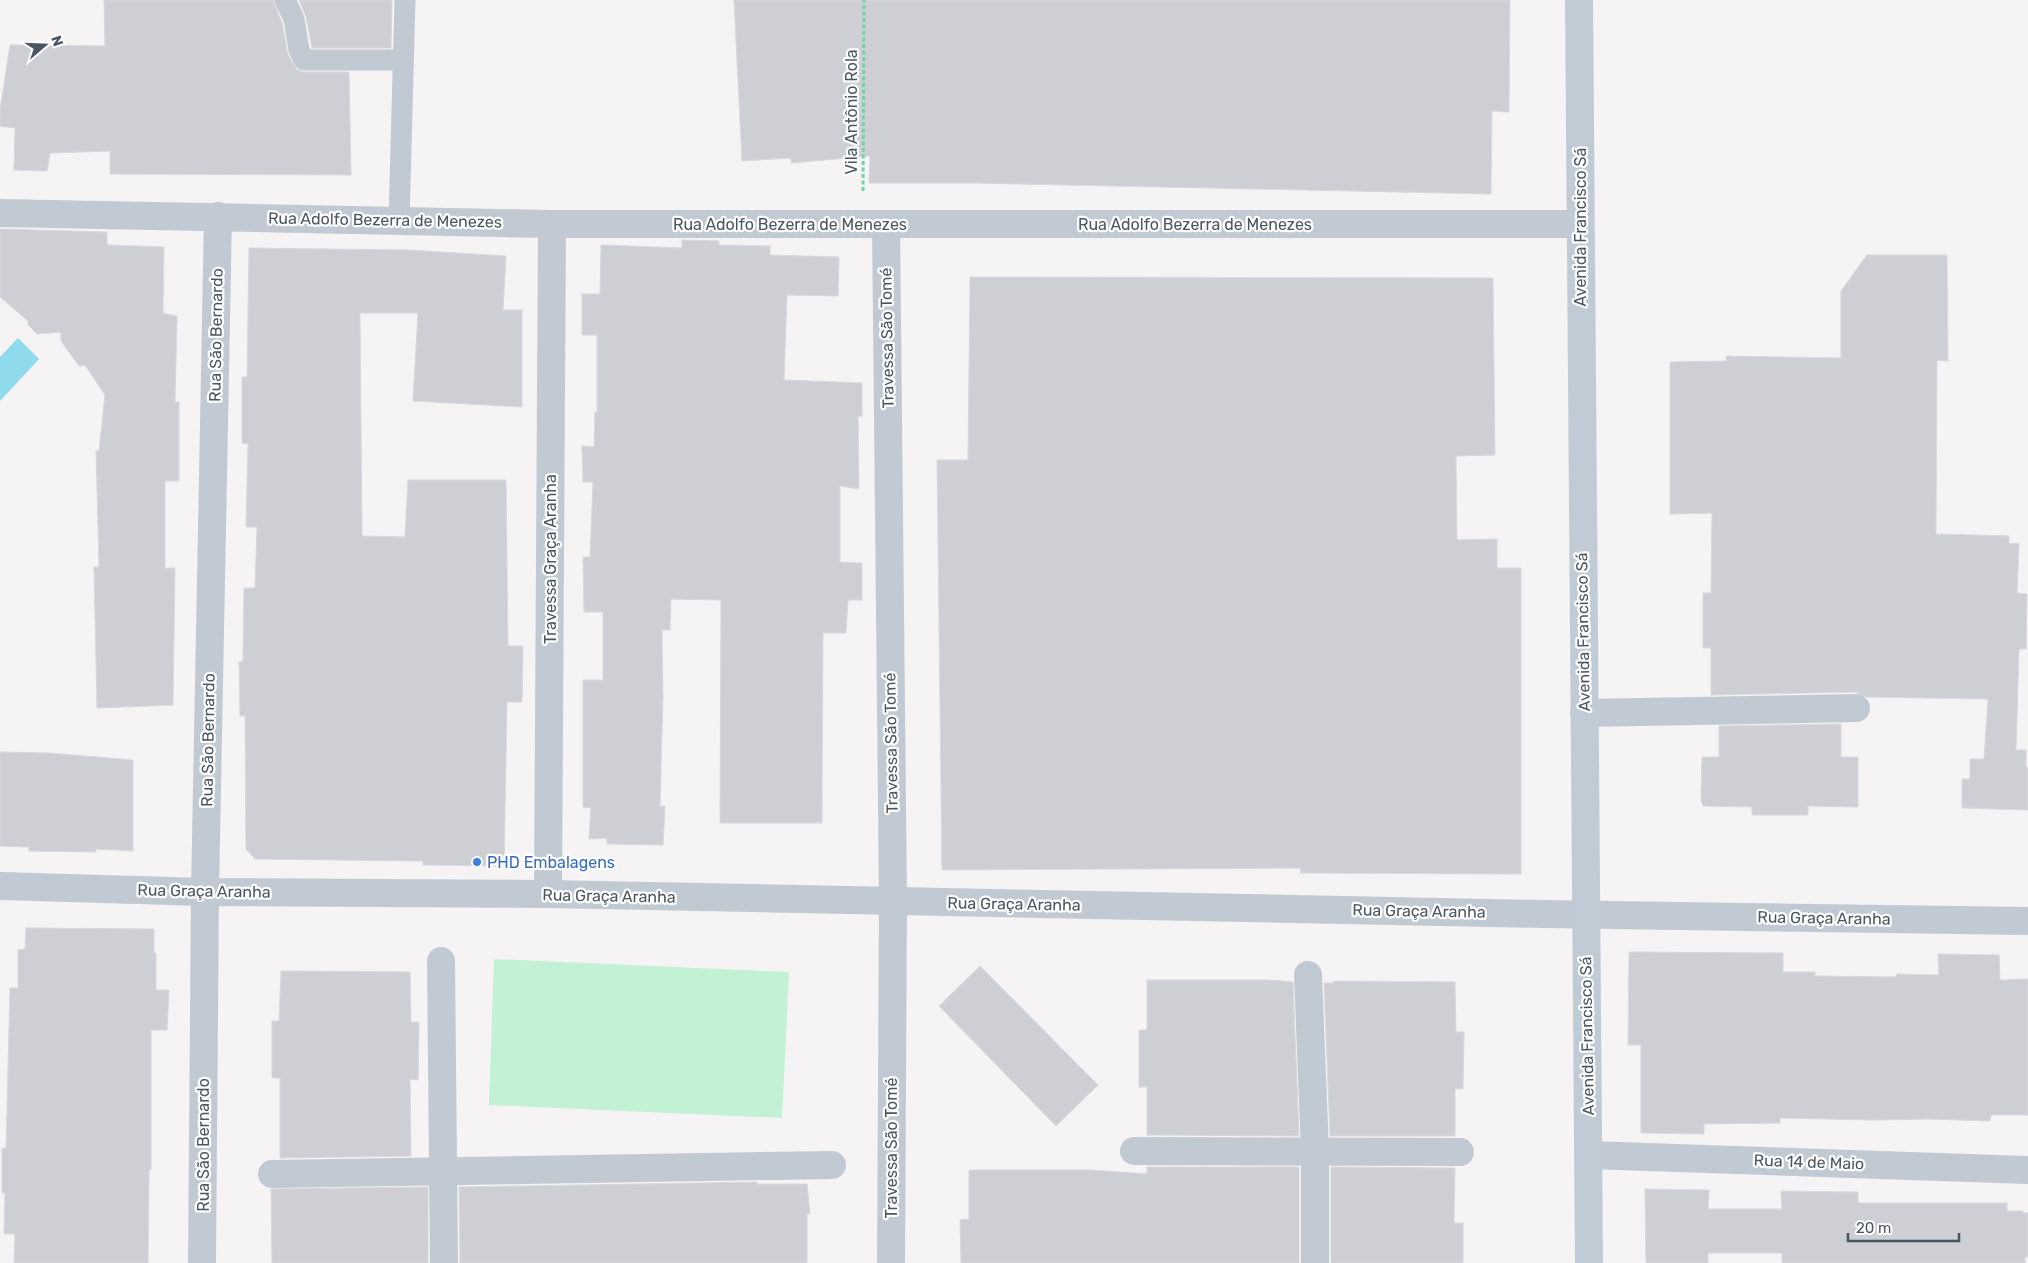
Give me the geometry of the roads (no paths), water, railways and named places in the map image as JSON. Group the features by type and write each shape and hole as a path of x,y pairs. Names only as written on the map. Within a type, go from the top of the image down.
{"main road":[{"name":"Avenida Francisco Sá","path":"1579,0 1590,1263"}],"street":[{"name":"Rua Adolfo Bezerra de Menezes","path":"0,213 552,224 1580,224"},
{"name":"Rua São Bernardo","path":"202,1263 205,892 218,216"},
{"name":"Travessa Graça Aranha","path":"548,894 552,224"},
{"name":"Travessa São Tomé","path":"874,224 893,902 891,1263"},
{"path":"1584,713 1856,708"},
{"name":"Rua Graça Aranha","path":"0,886 205,892 548,894 893,902 2028,921"},
{"path":"440,961 444,1263"},
{"path":"1308,975 1315,1152 1315,1263"},
{"path":"1134,1151 1460,1152"},
{"name":"Rua 14 de Maio","path":"1589,1155 2028,1170"},
{"path":"272,1174 832,1165"}],"lane":[{"path":"285,0 294,19 299,50 304,60 403,60"},
{"path":"399,221 405,0"}],"water":[{"path":"18,338 39,359 0,401 0,357"}],"place":[{"name":"PHD Embalagens","path":"477,862"}]}
